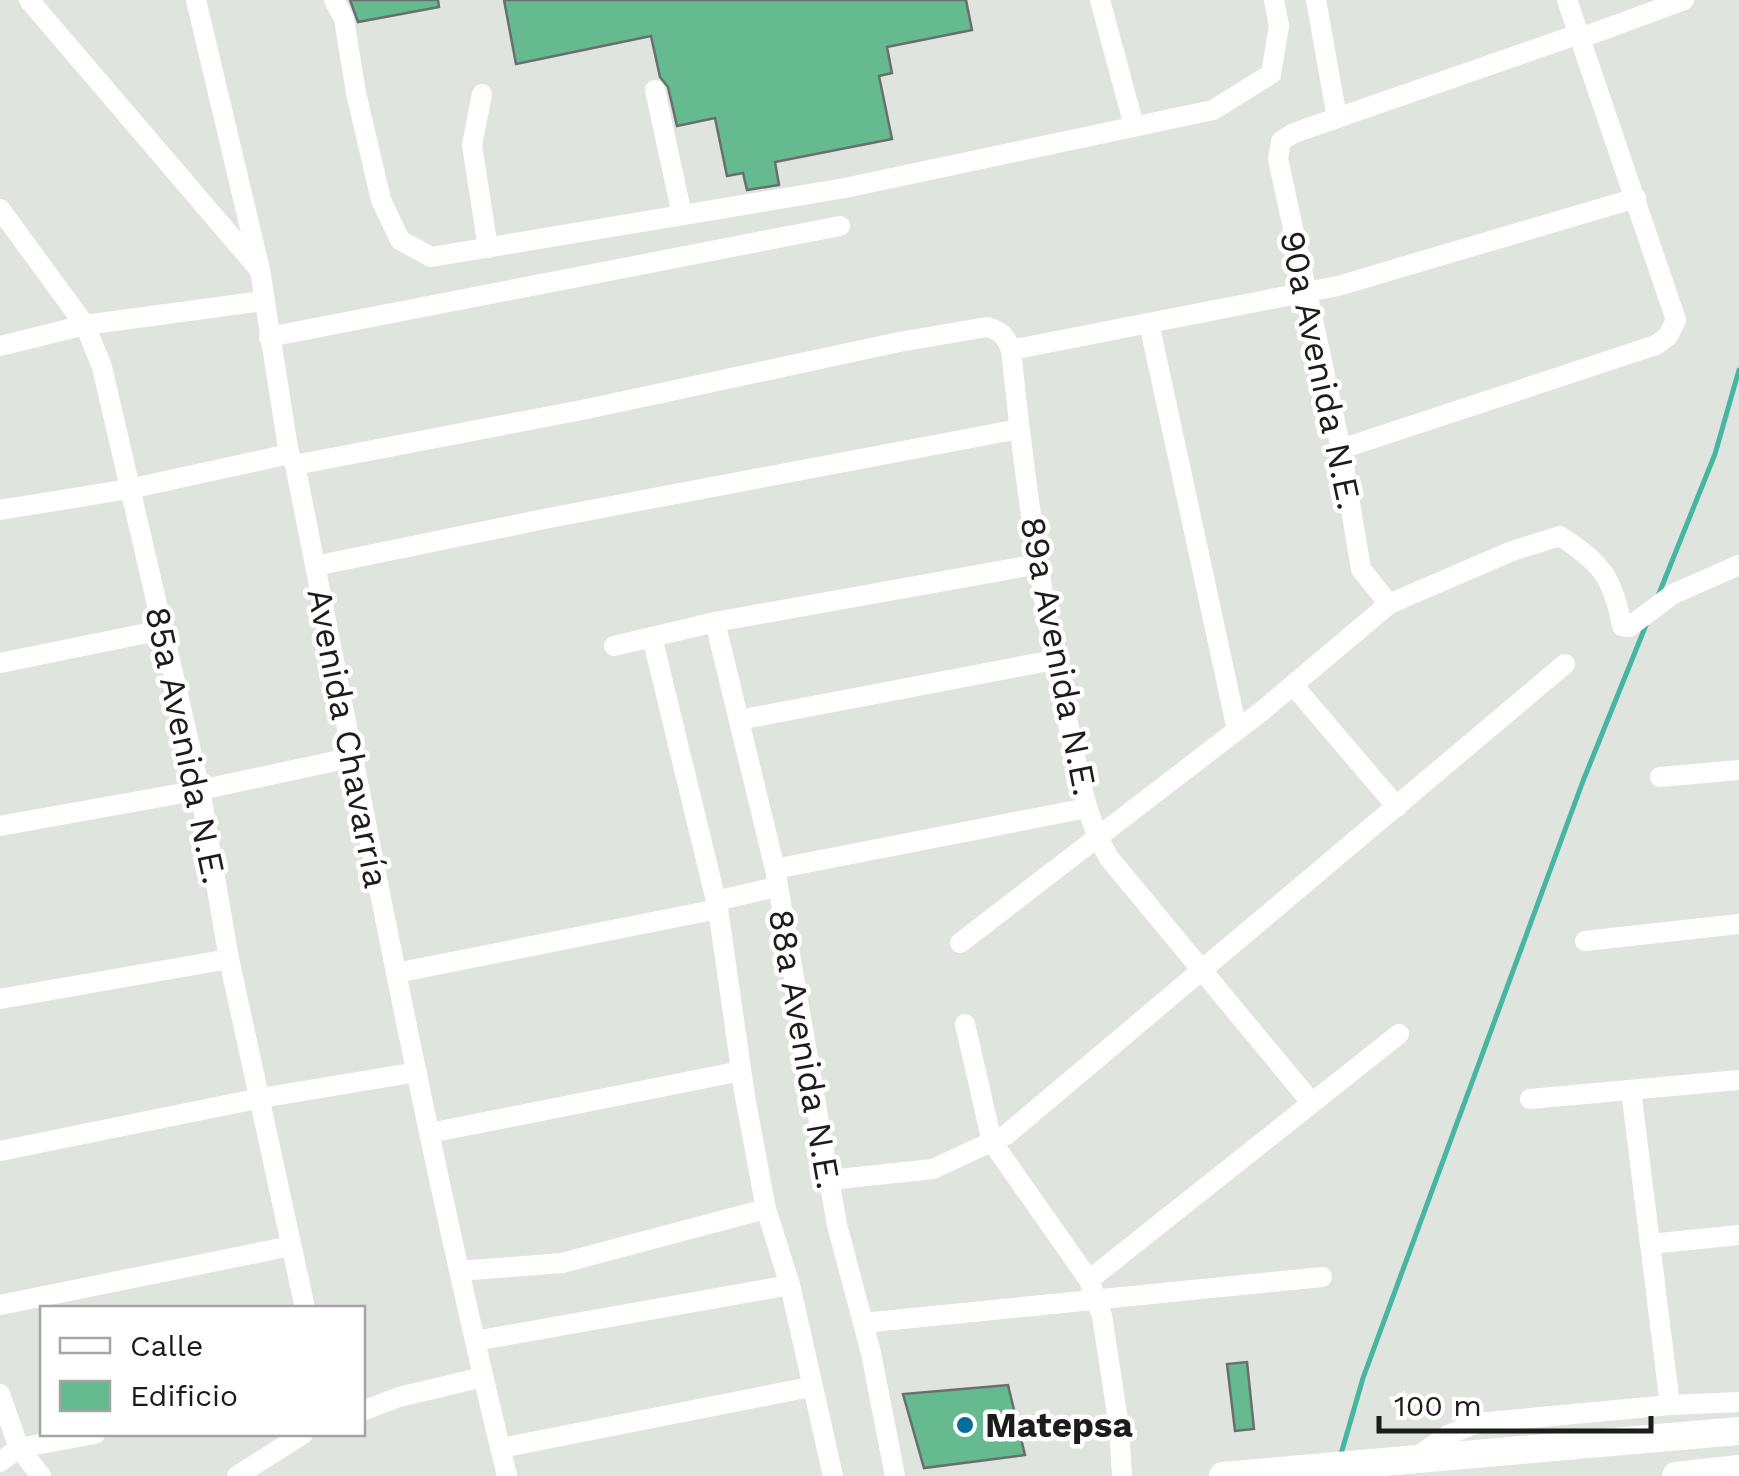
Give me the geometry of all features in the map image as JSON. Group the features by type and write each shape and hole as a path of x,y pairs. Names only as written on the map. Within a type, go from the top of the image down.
{"main road":[{"path":"1223,1476 1399,1467 1739,1432"},
{"path":"1676,1476 1739,1469"}],"street":[{"path":"28,0 260,270"},
{"path":"334,0 344,19 356,94 381,200 400,240 431,257 845,188 1213,110 1271,74 1279,26 1274,0"},
{"path":"1100,0 1134,126"},
{"path":"1316,0 1337,118 1576,35 1578,39"},
{"path":"1341,449 1656,346 1668,336 1676,320 1567,0"},
{"path":"1578,39 1684,0"},
{"name":"Avenida Chavarría","path":"202,2 260,270 292,460 396,973 508,1476"},
{"path":"655,90 682,215"},
{"path":"482,94 472,145 488,248"},
{"name":"90a Avenida N.E.","path":"1337,118 1281,141 1278,159 1341,449 1361,569 1389,604"},
{"path":"0,510 587,408 987,327 999,330 1011,350 1338,286 1636,198"},
{"name":"85a Avenida N.E.","path":"0,210 85,325 102,367 200,790 229,958 304,1306"},
{"path":"269,337 840,226"},
{"path":"0,346 85,325 263,301"},
{"path":"1150,323 1237,730"},
{"name":"89a Avenida N.E.","path":"1011,350 1054,660 1086,808 1097,838 1311,1102"},
{"path":"315,566 1019,429"},
{"path":"960,943 1237,730 1389,604 1560,536 1593,558 1616,594 1622,626 1629,627 1673,594 1739,565"},
{"path":"614,646 715,622 1039,564"},
{"name":"88a Avenida N.E.","path":"715,622 776,878 837,1225 863,1323 895,1476"},
{"path":"0,663 162,630"},
{"name":"88a Avenida N.E.","path":"652,637 717,905 766,1209 790,1286 833,1476"},
{"path":"739,720 1054,660"},
{"path":"829,1180 934,1169 1006,1136 1565,664"},
{"path":"1293,685 1397,807"},
{"path":"0,826 354,757"},
{"path":"1660,777 1739,770"},
{"path":"396,973 717,905 776,878 1086,808"},
{"path":"1585,941 1739,924"},
{"path":"0,999 229,958"},
{"path":"965,1024 992,1142 1093,1290 1102,1316 1120,1427 1122,1476"},
{"path":"1093,1290 1311,1102 1399,1034"},
{"path":"430,1133 741,1070"},
{"path":"0,1151 260,1098 417,1072"},
{"path":"1530,1099 1739,1080"},
{"path":"1630,1090 1670,1405"},
{"path":"460,1270 562,1263 766,1209"},
{"path":"1650,1244 1739,1235"},
{"path":"0,1305 291,1246"},
{"path":"863,1323 1093,1290 1322,1277"},
{"path":"475,1341 790,1286"},
{"path":"365,1410 483,1377"},
{"path":"500,1448 810,1387"},
{"path":"0,1394 19,1448"},
{"path":"1399,1467 1477,1423 1739,1402"},
{"path":"0,1425 42,1476"},
{"path":"0,1462 19,1448 84,1436"},
{"path":"237,1476 301,1436"}],"building":[{"path":"350,0 438,0 439,7 358,22"},
{"path":"504,0 966,0 972,30 887,47 892,73 879,76 892,139 775,162 779,185 747,190 743,173 727,176 715,118 677,126 651,36 516,64"},
{"path":"1247,1362 1254,1429 1235,1431 1227,1364"},
{"name":"Matepsa","path":"1008,1385 1025,1455 924,1468 903,1394"}],"waterway":[{"path":"1658,596 1715,454 1739,370"},
{"path":"1341,1454 1363,1378 1583,781 1646,625"}],"place":[{"name":"Matepsa","path":"965,1425"}]}
